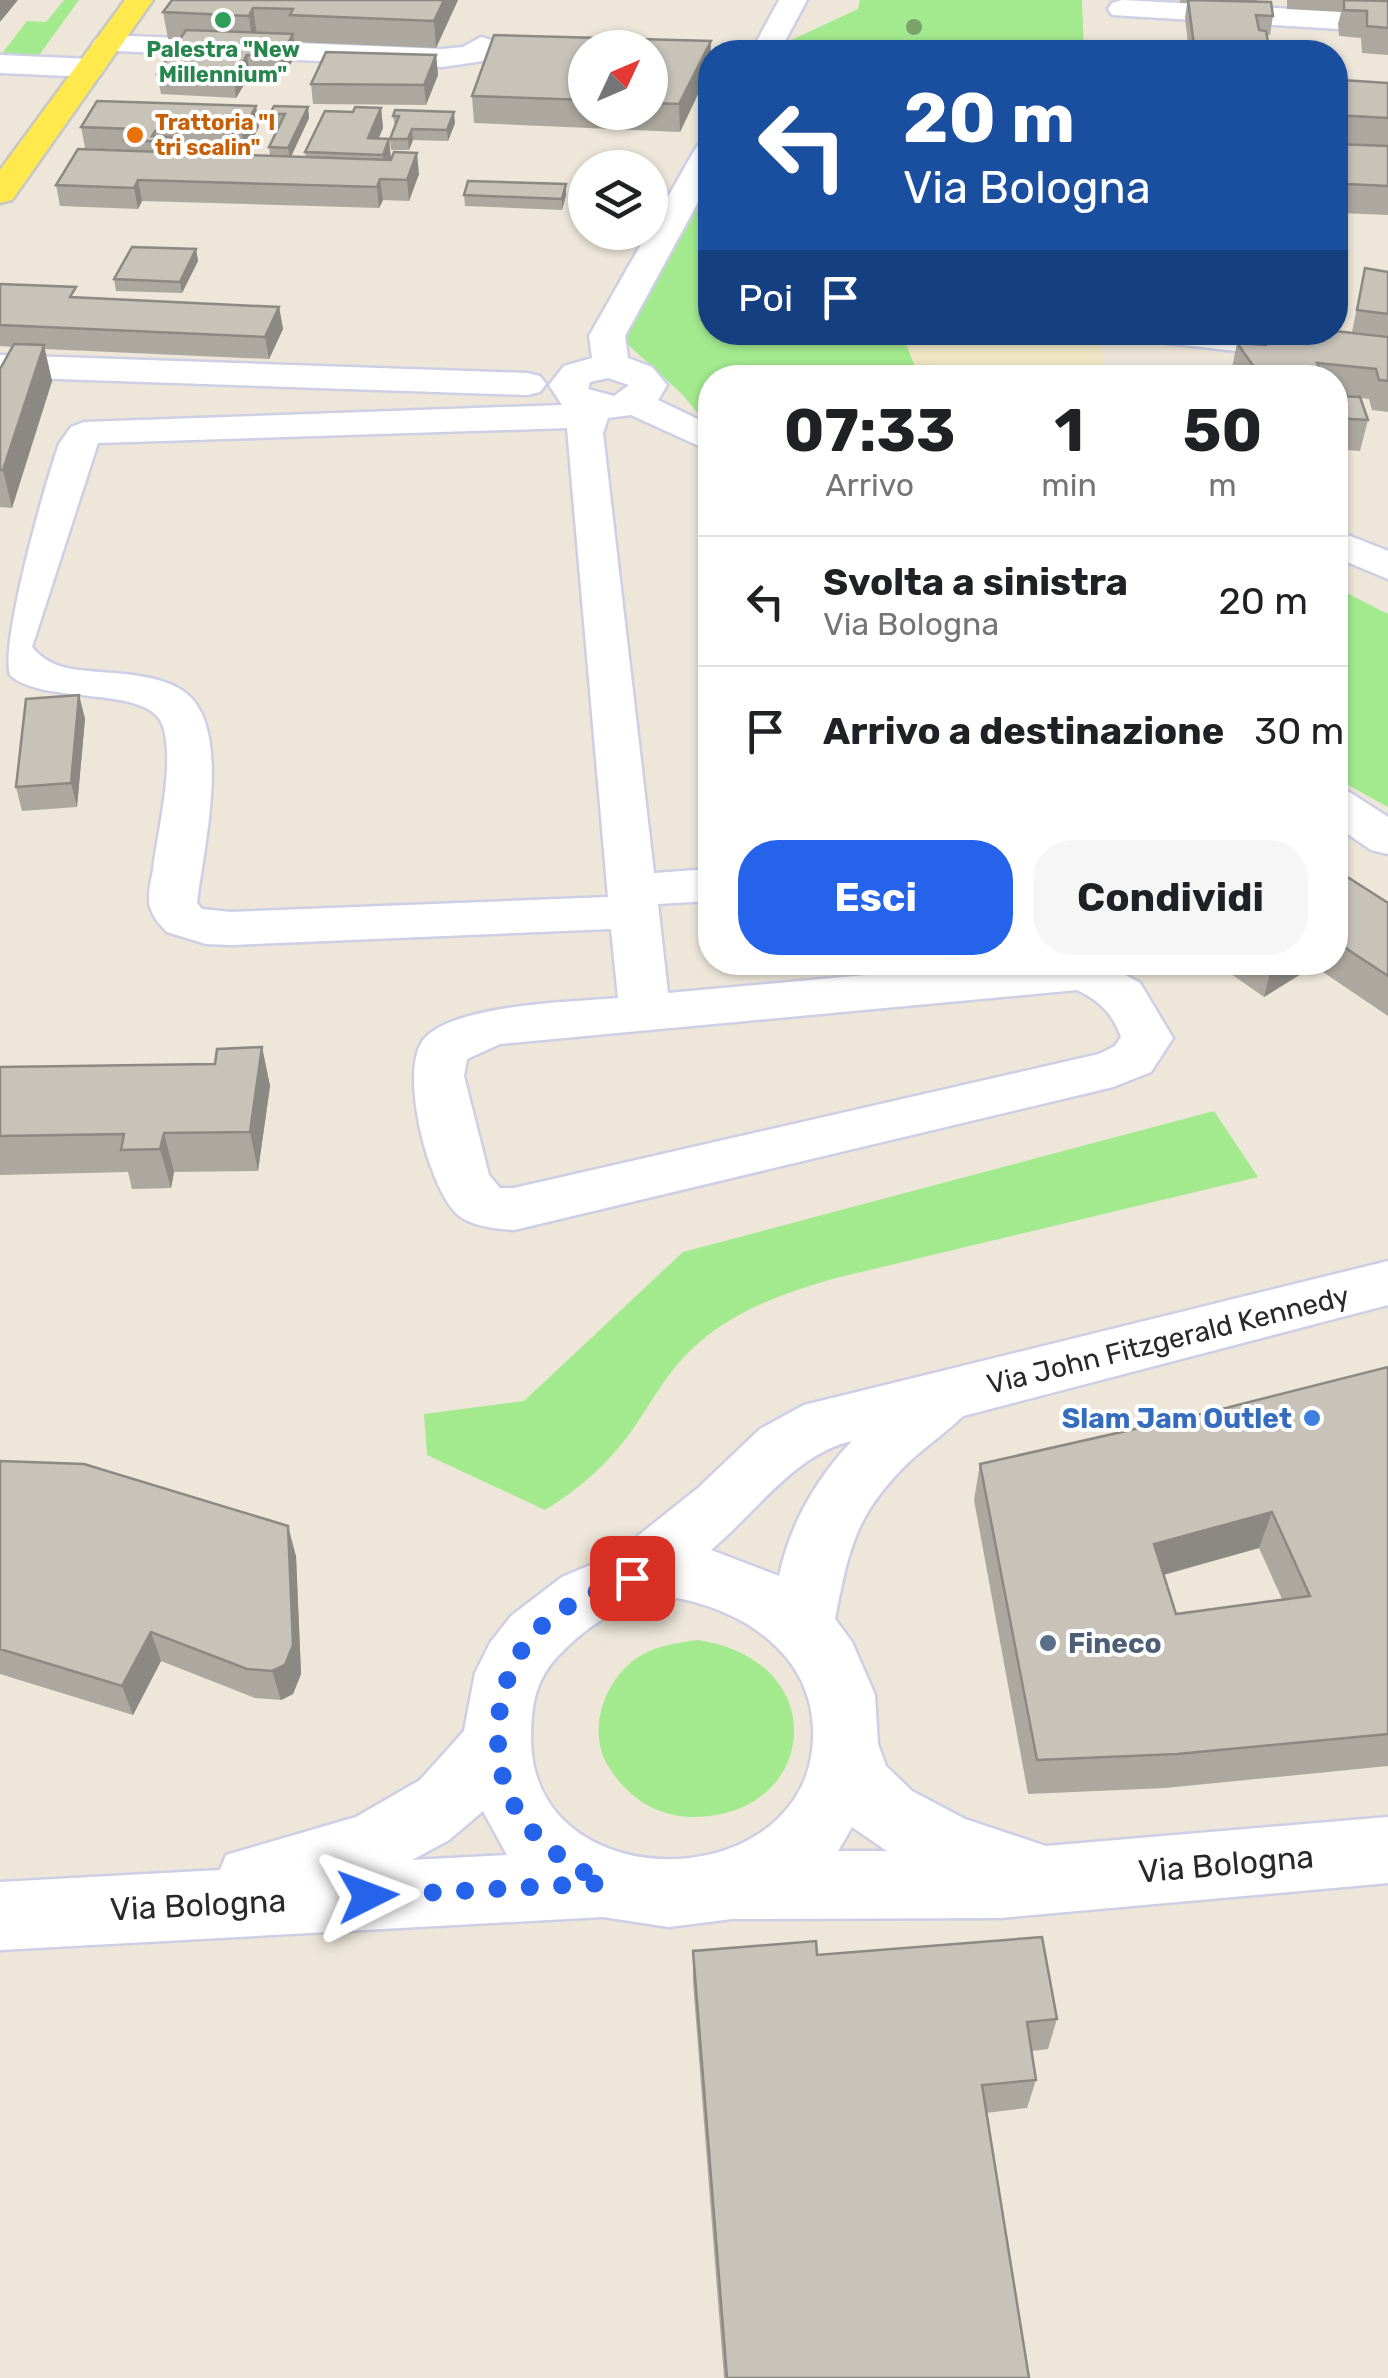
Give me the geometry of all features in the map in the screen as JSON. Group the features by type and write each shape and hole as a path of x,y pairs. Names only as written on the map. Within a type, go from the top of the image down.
{"main road":[{"path":"0,192 139,0"}],"street":[{"path":"771,40 793,0"},
{"path":"1123,16 1388,23"},
{"path":"0,64 98,56 442,58 472,55 481,46"},
{"path":"645,1014 584,433 599,395 606,336 698,172"},
{"path":"1203,345 1388,358"},
{"path":"0,366 599,395 698,435"},
{"path":"599,395 111,428 84,435 10,648 22,665 36,672 67,681 154,694 182,712 190,734 190,751 173,903 181,920 210,928 253,928 633,901 698,887"},
{"path":"1348,548 1388,566"},
{"path":"1348,812 1388,839"},
{"path":"1048,975 496,1027 457,1040 443,1051 438,1076 463,1182 478,1201 495,1209 514,1209 1113,1069 1134,1059 1147,1038 1138,1014 1112,984 1087,975"},
{"name":"Via John Fitzgerald Kennedy","path":"632,1578 720,1506 781,1447 825,1422 947,1396 1388,1283"},
{"name":"Via John Fitzgerald Kennedy","path":"802,1625 822,1534 845,1492 896,1434 947,1396"},
{"name":"Via Bologna","path":"732,1885 796,1848 831,1803 847,1748 847,1713 837,1677 802,1625 772,1603 722,1580 674,1570 632,1578 582,1596 533,1634 504,1682 495,1745 506,1792 534,1836 566,1864 604,1883 639,1892 706,1892 732,1885 1000,1884 1388,1850"},
{"name":"Via Bologna","path":"91,1911 290,1871 374,1842 443,1804 495,1745"},
{"name":"Via Bologna","path":"847,1748 861,1790 900,1822 975,1858 1063,1879"},
{"name":"Via Bologna","path":"0,1916 604,1883"}],"shaded area":[{"path":"907,345 1102,345 1103,365 914,365"}],"green space":[{"path":"64,0 79,0 37,58 0,56 27,21 46,22"},
{"path":"860,0 1082,0 1084,40 791,40 858,9"},
{"path":"698,207 698,345 907,345 914,365 698,365 698,413 624,341"},
{"path":"1348,594 1388,614 1388,807 1348,785"},
{"path":"1214,1111 1258,1177 832,1279 752,1308 699,1342 670,1373 606,1462 545,1510 427,1455 424,1414 524,1401 683,1252"},
{"path":"698,1640 743,1654 773,1677 790,1706 794,1737 785,1767 765,1793 733,1811 691,1817 655,1809 626,1789 603,1755 599,1723 608,1692 627,1666 654,1649"}],"building":[{"path":"172,0 444,0 434,21 290,15 293,9 253,8 249,16 163,12"},
{"path":"1188,0 1271,2 1273,16 1256,15 1259,30 1266,31 1268,40 1193,40"},
{"path":"1344,0 1388,1 1388,28 1367,26 1367,11 1344,10"},
{"path":"186,30 293,34 281,56 247,55 234,78 157,74"},
{"path":"494,35 568,37 568,99 472,96"},
{"path":"668,40 698,41 698,67 679,104 668,104"},
{"path":"326,52 436,55 424,85 311,84"},
{"path":"1348,80 1388,83 1388,118 1348,116"},
{"path":"97,101 256,106 242,133 156,130 152,136 173,137 170,142 124,140 131,129 81,127"},
{"path":"274,106 308,107 288,148 269,147 285,114 270,114"},
{"path":"355,107 381,108 368,138 389,139 383,155 305,152 325,111 353,112"},
{"path":"395,110 454,112 447,130 412,129 408,139 390,139 399,116 393,116"},
{"path":"1348,144 1388,146 1388,186 1348,184"},
{"path":"78,149 391,160 394,152 417,153 407,180 380,179 377,187 138,180 134,188 56,185"},
{"path":"468,181 566,184 562,199 464,195"},
{"path":"132,247 196,249 180,282 114,279"},
{"path":"1365,268 1388,272 1388,314 1357,310"},
{"path":"0,284 76,287 70,297 279,307 265,337 0,325"},
{"path":"1348,332 1388,337 1388,381 1379,380 1376,369 1348,365 1253,365 1238,345 1348,345"},
{"path":"14,344 44,345 0,470 0,369"},
{"path":"1348,397 1360,397 1368,420 1348,419"},
{"path":"79,695 71,783 16,787 26,699"},
{"path":"1348,877 1388,903 1388,976 1348,950"},
{"path":"262,1047 250,1132 164,1133 160,1149 121,1150 124,1134 0,1136 0,1067 215,1064 217,1049"},
{"path":"1388,1367 1388,1734 1177,1754 1037,1760 980,1464","holes":["1272,1512 1310,1596 1176,1614 1154,1544"]},
{"path":"0,1461 84,1464 288,1526 293,1645 285,1665 272,1671 247,1669 151,1632 122,1686 0,1649"},
{"path":"1042,1937 1057,2019 1027,2022 1036,2080 982,2085 1029,2378 727,2378 693,1951 816,1941 817,1955"}],"place":[{"name":"Palestra \"New Millennium\"","path":"223,20"},
{"name":"Trattoria \"I tri scalin\"","path":"135,135"},
{"name":"Slam Jam Outlet","path":"1312,1418"},
{"name":"Fineco","path":"1048,1643"}],"route":[{"path":"368,1896 604,1883 566,1864 534,1836 506,1792 495,1745 504,1682 533,1634 582,1596 632,1578"}]}
